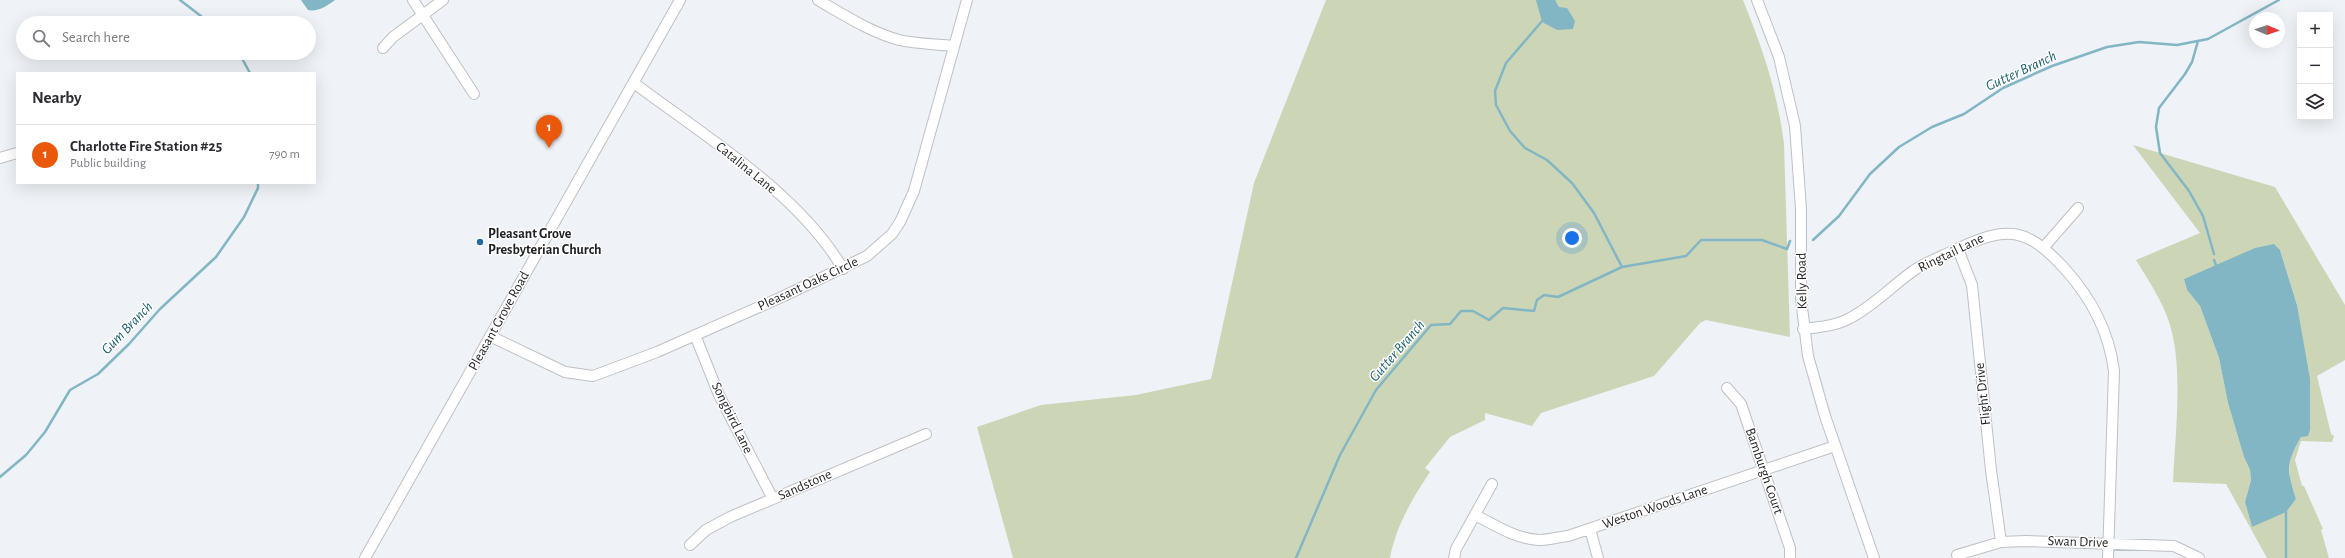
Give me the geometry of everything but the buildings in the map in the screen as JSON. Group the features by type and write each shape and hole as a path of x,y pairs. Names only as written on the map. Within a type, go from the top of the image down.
{"street":[{"path":"414,0 474,94"},
{"path":"383,48 388,41 422,14 443,0"},
{"name":"Pleasant Grove Road","path":"365,558 680,0"},
{"path":"818,0 868,28 890,37 909,42 954,46"},
{"name":"Pleasant Oaks Circle","path":"490,336 549,366 581,376 592,376 618,368 843,269 880,246 892,234 906,210 922,168 967,0"},
{"name":"Kelly Road","path":"1757,0 1779,57 1795,126 1800,197 1801,299 1803,329 1814,380 1874,558"},
{"name":"Catalina Lane","path":"634,82 727,152 786,201 819,235 843,269"},
{"path":"0,158 16,153"},
{"path":"2044,247 2078,208"},
{"name":"Ringtail Lane","path":"1803,329 1835,324 1850,319 1919,267 1986,236 1999,233 2018,235 2044,247 2078,284 2105,329 2112,351 2114,371 2108,558"},
{"name":"Flight Drive","path":"1958,249 1972,285 1990,462 2001,542"},
{"name":"Songbird Lane","path":"694,335 719,395 773,499"},
{"name":"Bamburgh Court","path":"1727,388 1741,404 1790,548 1790,558"},
{"name":"Sandstone","path":"690,545 706,530 730,517 926,434"},
{"name":"Weston Woods Lane","path":"1475,515 1508,532 1540,540 1568,536 1835,446"},
{"path":"1454,558 1456,549 1492,484"},
{"path":"1590,529 1598,558"},
{"name":"Swan Drive","path":"1957,555 2001,542 2108,543 2174,546 2199,558"}],"green space":[{"path":"1326,0 1743,0 1768,70 1781,124 1784,144 1790,337 1706,320 1700,323 1654,376 1541,413 1532,426 1485,413 1485,420 1450,437 1425,468 1430,472 1406,513 1396,535 1390,558 1013,558 977,427 1041,405 1136,395 1211,379 1254,183"},
{"path":"2133,145 2275,187 2345,305 2345,360 2317,376 2331,434 2334,436 2332,442 2301,441 2295,460 2302,486 2304,486 2323,529 2321,530 2329,558 2267,558 2226,484 2173,482 2177,423 2177,380 2174,340 2163,306 2136,260 2200,233","holes":["2280,250 2297,305 2301,437 2289,459 2290,479 2296,499 2252,527 2245,502 2251,480 2250,470 2244,457 2228,403 2219,358 2200,306 2187,290 2184,279 2215,266"]}],"water":[{"path":"301,0 335,0 322,8 308,10"},
{"path":"1536,0 1555,0 1559,7 1567,8 1575,21 1573,29 1557,30 1542,22"},
{"path":"2274,244 2280,250 2297,305 2310,379 2310,430 2308,436 2301,437 2290,461 2289,474 2296,499 2286,512 2252,527 2245,502 2251,480 2250,470 2244,457 2228,403 2219,358 2200,306 2187,290 2184,279 2255,248"}],"waterway":[{"name":"Gum Branch","path":"180,0 201,16"},
{"name":"Gutter Branch","path":"1813,240 1839,216 1870,174 1899,147 1932,127 1964,114 2003,88 2052,66 2107,47 2139,42 2177,45 2208,39 2279,0"},
{"path":"1543,20 1506,63 1495,91 1496,105 1510,131 1525,148 1547,160 1572,183 1594,213 1622,267"},
{"path":"2198,41 2192,62 2185,74 2159,108 2156,127 2160,153 2189,191 2203,216 2214,254"},
{"name":"Gum Branch","path":"243,60 249,72"},
{"name":"Gum Branch","path":"0,477 26,455 45,432 70,390 98,374 129,344 160,309 216,257 244,217 258,188 258,184"},
{"name":"Gutter Branch","path":"1296,558 1340,455 1376,390 1431,325 1450,324 1461,311 1473,311 1489,320 1503,308 1534,311 1537,300 1544,295 1558,297 1622,267 1686,256 1701,240 1762,240 1787,249 1790,241"},
{"path":"2214,260 2217,268"},
{"path":"2284,510 2286,512 2286,558"}],"place":[{"name":"Charlotte Fire Station #25","path":"549,148"},
{"name":"Pleasant Grove Presbyterian Church","path":"480,242"}]}
